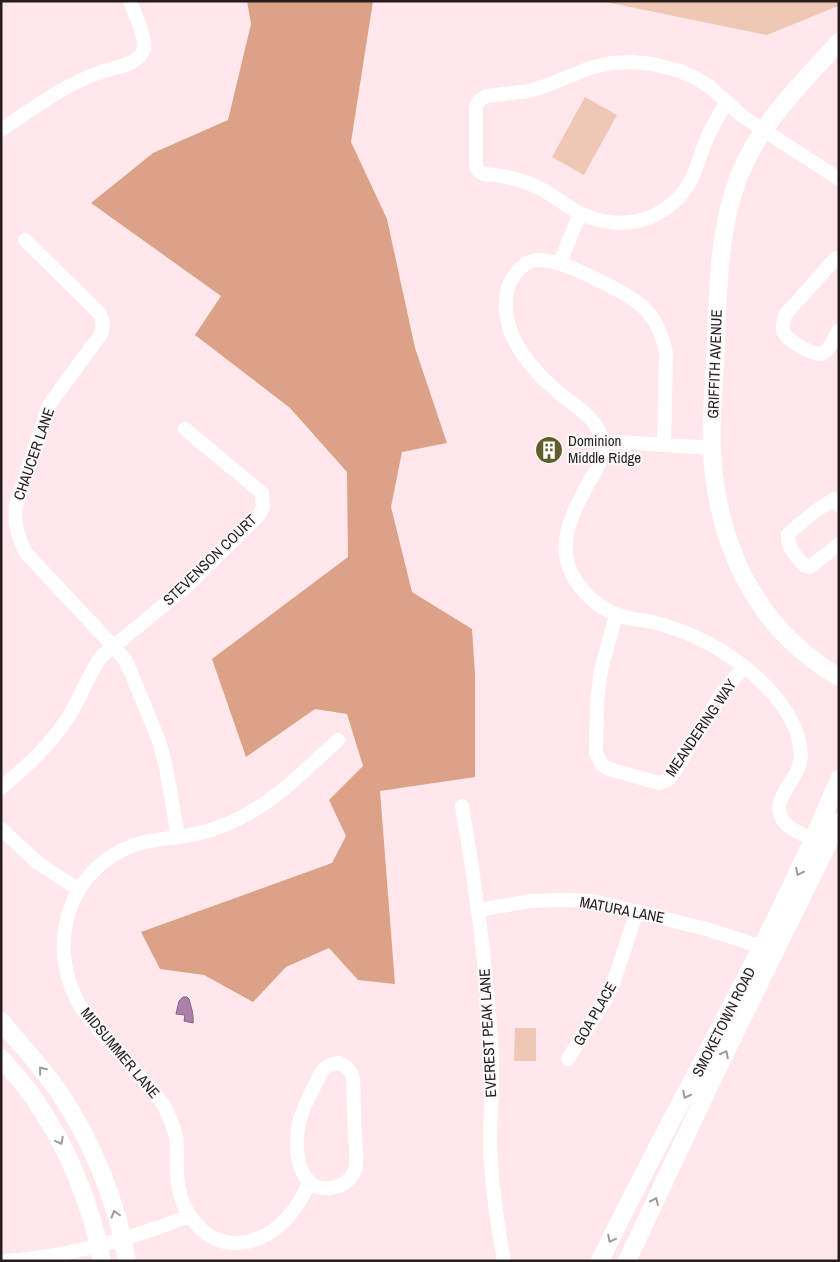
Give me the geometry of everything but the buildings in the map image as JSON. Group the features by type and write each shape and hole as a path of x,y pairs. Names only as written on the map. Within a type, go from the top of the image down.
{"street":[{"path":"1,130 50,96 72,84 100,72 134,62 140,57 144,50 144,43 130,1"},
{"name":"GRIFFITH AVENUE","path":"839,42 777,111 764,130 752,148 731,200 724,237 718,294 712,448 714,482 721,518 729,545 742,576 756,600 788,638 810,658 839,677"},
{"path":"727,102 704,144 690,181 673,204 646,220 632,223 615,223 595,219 580,213 538,188 514,179 484,174 479,172 476,166 476,106 480,100 486,96 529,91 590,68 632,62 653,64 688,75 710,87 727,102 742,116 839,179"},
{"path":"560,263 580,213"},
{"name":"CHAUCER LANE","path":"25,240 100,314 103,328 101,334 48,405 16,505 16,529 26,552 125,660 159,741 166,766 178,837"},
{"path":"838,258 785,316 782,324 784,332 790,340 816,354 822,354 826,351 839,330"},
{"path":"664,445 666,353 659,327 645,308 634,298 560,263 533,260 522,267 513,276 507,287 506,316 510,331 517,346 534,369 547,383 590,418 598,429 602,441 603,453 600,464 570,520 566,534 565,548 573,578 596,604 616,615 661,624 686,633 710,645 744,667 762,682 788,716 798,735 800,748 800,761 796,774 779,801 779,810 785,824 814,840"},
{"name":"STEVENSON COURT","path":"113,646 188,585 259,515 263,507 262,493 185,429"},
{"path":"602,441 712,448"},
{"path":"837,500 814,512 788,534 787,542 790,549 805,566 810,567 839,544"},
{"name":"MEANDERING WAY","path":"616,615 601,670 597,701 596,753 602,765 609,769 659,783 666,781 671,777 722,693 744,667"},
{"path":"1,788 39,755 57,734 72,712 94,667 101,657 113,646"},
{"name":"MIDSUMMER LANE","path":"310,1182 294,1212 268,1234 252,1241 229,1242 216,1239 205,1233 195,1224 189,1216 180,1191 177,1174 176,1136 171,1119 163,1104 91,1021 78,1002 69,981 64,953 65,925 78,889 100,865 116,854 134,845 216,828 239,819 260,807 280,792 338,740"},
{"name":"SMOKETOWN ROAD","path":"600,1261 762,947 814,840 839,779"},
{"name":"EVEREST PEAK LANE","path":"462,806 479,910 488,994 492,1056 490,1144 492,1183 504,1261"},
{"name":"SMOKETOWN ROAD","path":"627,1261 712,1080 839,821"},
{"path":"1,829 38,863 78,889"},
{"name":"MATURA LANE","path":"479,910 530,901 594,901 710,930 762,947"},
{"name":"GOA PLACE","path":"568,1059 614,984 637,911"},
{"path":"1,1021 44,1072 79,1125 107,1188 126,1261"},
{"path":"1,1058 32,1095 74,1167 85,1195 101,1253"},
{"path":"339,1063 346,1066 353,1078 355,1170 344,1184 336,1187 326,1188 310,1182 306,1179 297,1153 296,1138 299,1120 322,1071 332,1064 339,1063"},
{"path":"7,1261 69,1252 101,1253 122,1240 150,1232 189,1216"}],"shaded area":[{"path":"247,1 373,1 351,142 387,219 415,348 447,443 402,452 391,507 412,592 472,629 475,674 475,777 380,791 395,984 358,980 329,948 286,967 253,1002 204,975 160,969 141,932 332,863 346,836 329,800 363,766 347,714 315,709 246,757 212,659 348,557 347,472 290,408 195,335 221,296 91,203 153,153 228,120 251,24"},
{"path":"601,1 839,1 838,6 767,35"},
{"path":"585,97 617,115 584,175 552,157"},
{"path":"183,997 189,999 193,1023 184,1021 185,1015 176,1014 179,1001"},
{"path":"515,1028 536,1028 536,1061 514,1061"}],"place":[{"name":"Dominion Middle Ridge","path":"549,450"}]}
